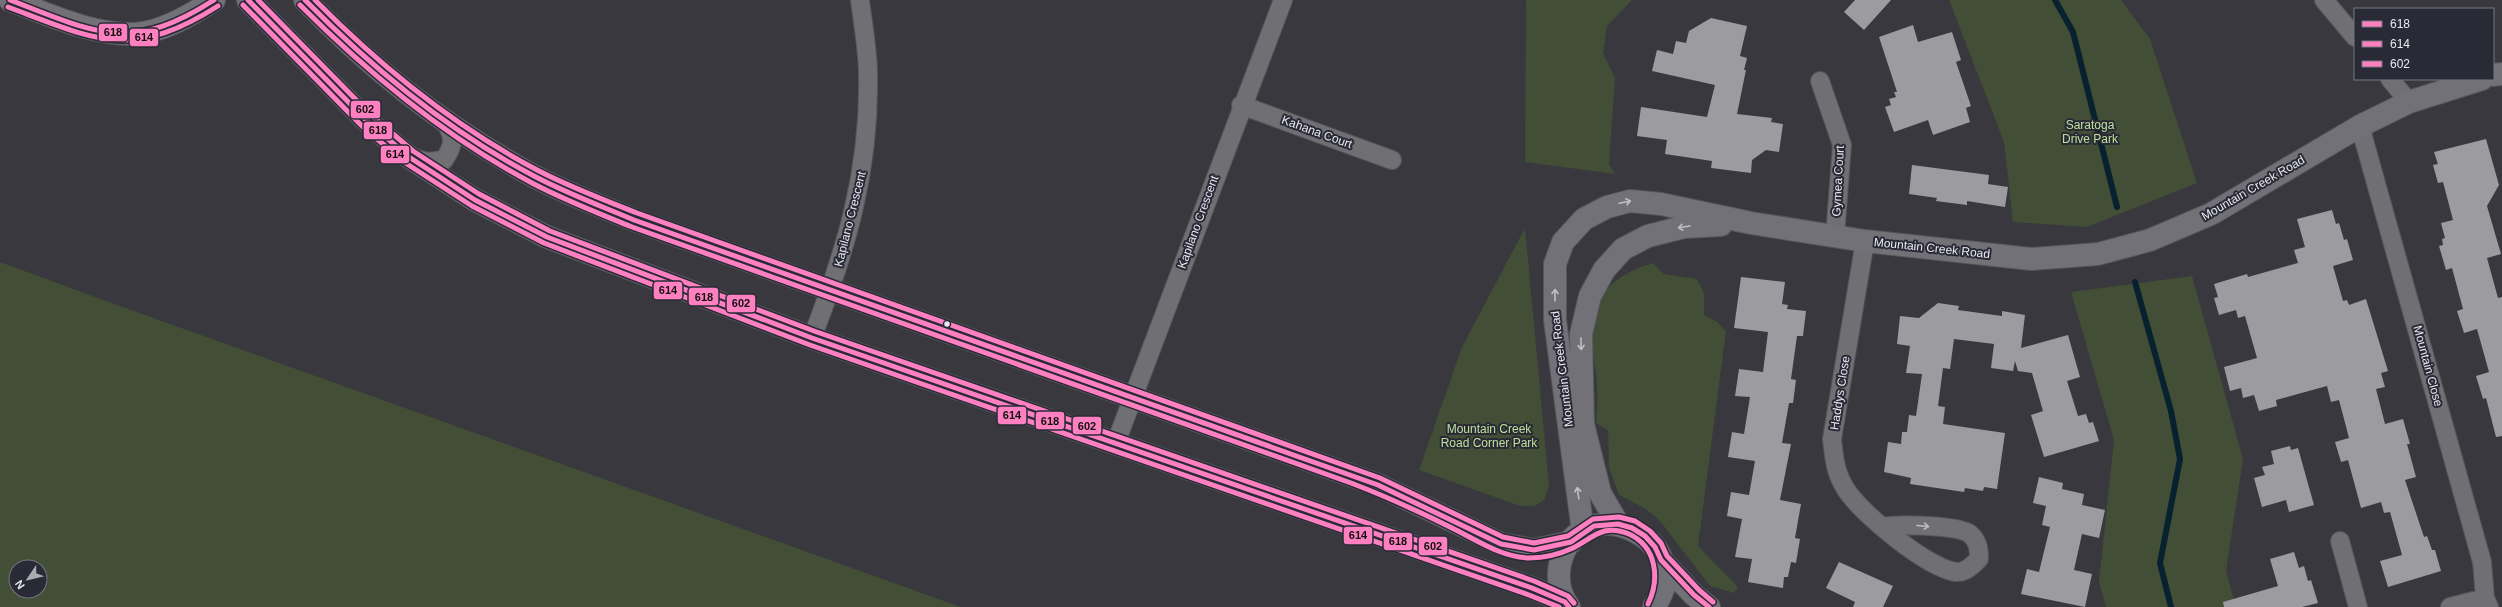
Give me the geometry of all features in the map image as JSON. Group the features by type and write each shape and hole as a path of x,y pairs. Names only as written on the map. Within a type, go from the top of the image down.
{"main road":[{"path":"10,0 98,31 134,34 162,27 214,0"},
{"path":"248,0 367,122 409,157 474,200 547,238 812,338 1115,445 1532,588 1567,605"},
{"path":"305,0 364,58 391,82 445,122 521,170 576,197 830,290 1378,485 1501,544 1528,551 1577,537 1600,525 1618,524 1632,528 1645,536 1655,547 1661,560 1664,574 1663,588 1654,607"},
{"name":"Mountain Creek Road","path":"1577,537 1554,320 1555,264 1563,242 1584,219 1607,207 1630,201 1661,204 1751,223 1865,241 2031,259 2098,254 2150,240 2211,214 2360,126 2409,102 2479,80"},
{"name":"Mountain Creek Road","path":"1618,524 1600,493 1583,424 1581,334 1590,296 1604,270 1623,248 1648,236 1684,227 1751,223"},
{"path":"1567,605 1560,587 1559,571 1562,555 1577,537"},
{"path":"1661,560 1694,595 1709,607"}],"street":[{"name":"Kapilano Crescent","path":"812,338 830,290 855,209 863,171 868,74 860,0"},
{"name":"Kapilano Crescent","path":"1115,445 1241,105 1283,0"},
{"path":"2324,0 2354,36"},
{"name":"Gymea Court","path":"1820,80 1842,145 1835,236"},
{"path":"2391,80 2409,102"},
{"name":"Kahana Court","path":"1241,105 1392,160"},
{"path":"409,157 428,162 444,160 451,150 453,135 445,122"},
{"name":"Mountain Close","path":"2360,126 2480,554 2487,602"},
{"name":"Haddys Close","path":"1865,241 1832,439 1835,468 1844,488 1856,503 1896,539 1942,567 1957,572 1970,568 1979,559 1979,545 1969,533 1951,528 1898,524 1884,527"},
{"path":"2340,541 2358,607"},
{"path":"2450,607 2487,602"}],"green space":[{"path":"1526,0 1632,0 1607,26 1603,53 1615,78 1609,164 1615,174 1525,162"},
{"name":"Saratoga Drive Park","path":"1949,0 2121,0 2150,39 2197,183 2087,227 2013,222 2004,142"},
{"name":"Mountain Creek Road Corner Park","path":"1525,228 1549,485 1545,499 1535,506 1520,506 1419,470 1462,347"},
{"path":"0,262 95,297 961,607 0,607"},
{"path":"1653,263 1664,274 1697,279 1704,293 1704,315 1717,322 1726,331 1698,546 1738,587 1734,593 1710,586 1660,521 1646,509 1619,495 1609,468 1608,430 1596,423 1597,381 1591,330 1593,311 1597,301 1613,284 1632,271"},
{"path":"2192,276 2243,459 2226,571 2236,607 2106,607 2099,582 2114,440 2071,292"}],"building":[{"path":"1855,0 1891,0 1864,30 1844,12"},
{"path":"1711,18 1747,26 1740,56 1747,58 1744,70 1746,70 1737,114 1772,118 1771,122 1783,124 1779,152 1766,150 1752,160 1751,173 1711,168 1712,161 1665,154 1667,140 1637,136 1641,107 1707,117 1715,85 1652,71 1657,50 1673,54 1676,41 1686,43 1689,31"},
{"path":"1913,25 1918,42 1952,32 1961,60 1956,62 1971,106 1966,108 1970,122 1933,135 1928,120 1894,132 1885,107 1891,105 1889,99 1896,97 1894,92 1897,92 1879,37"},
{"path":"2486,139 2499,185 2487,206 2501,254 2487,258 2498,298 2502,297 2502,436 2496,437 2486,398 2483,399 2476,376 2489,372 2477,329 2464,333 2457,311 2463,309 2452,268 2446,270 2439,246 2443,245 2442,239 2445,238 2441,223 2453,220 2443,182 2438,183 2433,165 2438,164 2434,152"},
{"path":"1912,165 1989,175 1988,184 2008,187 2005,207 1967,201 1967,205 1936,201 1937,198 1909,194"},
{"path":"2332,210 2336,224 2339,223 2344,240 2347,239 2353,260 2333,266 2343,301 2347,300 2349,305 2366,299 2388,371 2381,373 2385,387 2376,389 2385,424 2403,419 2410,444 2407,444 2416,477 2405,480 2424,537 2427,536 2432,550 2435,550 2441,571 2388,587 2380,561 2402,555 2390,512 2384,513 2381,502 2361,508 2348,460 2341,462 2335,442 2349,438 2339,400 2331,402 2327,386 2276,400 2277,406 2259,411 2254,395 2243,398 2241,388 2230,391 2224,367 2257,358 2245,316 2238,318 2236,310 2219,315 2214,298 2218,297 2214,284 2247,274 2248,277 2298,263 2294,250 2305,247 2297,219"},
{"path":"1741,277 1785,282 1782,304 1788,305 1787,309 1806,311 1803,336 1797,336 1791,379 1796,380 1793,403 1789,403 1782,443 1791,444 1780,500 1801,504 1795,538 1800,539 1796,563 1791,562 1788,577 1784,577 1783,588 1748,582 1752,559 1735,557 1742,519 1727,516 1731,492 1749,495 1755,461 1728,457 1732,432 1744,434 1750,397 1735,396 1739,369 1763,372 1768,332 1734,328"},
{"path":"1938,303 1959,306 1958,310 2002,316 2002,311 2025,315 2021,348 2068,335 2080,377 2067,381 2078,416 2086,414 2089,423 2093,422 2099,441 2044,457 2031,415 2043,411 2032,373 2018,371 2015,361 2013,371 1991,368 1994,344 1954,339 1950,369 1943,368 1938,406 1945,407 1943,424 2005,433 1997,489 1984,487 1983,491 1965,488 1964,492 1910,484 1911,478 1884,472 1888,442 1901,444 1902,432 1907,432 1909,415 1916,416 1922,374 1906,373 1910,346 1897,344 1900,316 1919,318"},
{"path":"2290,446 2291,450 2298,448 2314,505 2289,512 2286,500 2262,507 2254,478 2265,475 2262,467 2274,464 2271,451"},
{"path":"2039,477 2063,483 2062,489 2084,494 2082,505 2105,510 2099,538 2082,534 2074,570 2092,574 2085,607 2021,594 2027,569 2039,572 2050,527 2042,525 2046,506 2033,503"},
{"path":"2294,552 2299,568 2304,566 2308,581 2311,580 2318,603 2302,607 2224,607 2223,602 2278,586 2270,559"},
{"path":"1839,562 1893,586 1883,607 1853,607 1855,602 1826,588"}],"waterway":[{"path":"2055,0 2073,32 2117,207"},
{"path":"2135,282 2171,411 2180,459 2160,563 2171,607"}],"transit line":[{"name":"618","path":"10,0 66,22 90,29 113,33 135,32 159,27 185,17 214,0"},
{"name":"618","path":"248,0 367,121 409,157 475,200 547,237 812,338 1532,588 1565,602 1569,607"},
{"name":"602","path":"258,0 372,116 413,151 479,194 550,231 814,331 1534,581 1568,596 1574,603"},
{"name":"618","path":"305,0 357,50 442,119 502,158 571,194 634,220 1378,485 1501,544 1534,550 1571,542 1594,526 1618,524 1632,528 1645,536 1655,547 1661,560 1694,595 1709,607"},
{"name":"602","path":"315,0 366,49 420,94 449,115 508,154 575,188 637,213 1380,478 1503,537 1534,543 1568,536 1593,519 1619,517 1635,521 1650,531 1661,543 1667,556 1699,590 1713,602"},
{"name":"614","path":"243,5 362,126 404,162 472,206 544,243 810,345 1529,595 1559,607"},
{"name":"614","path":"300,5 326,31 381,80 439,125 500,165 569,201 632,227 1351,483 1414,509 1498,551 1518,557 1534,558 1563,552 1605,531 1612,530 1629,534 1645,547 1654,564 1654,584 1648,604"},
{"name":"614","path":"8,7 90,36 113,40 137,39 161,34 188,23 218,6"}]}
